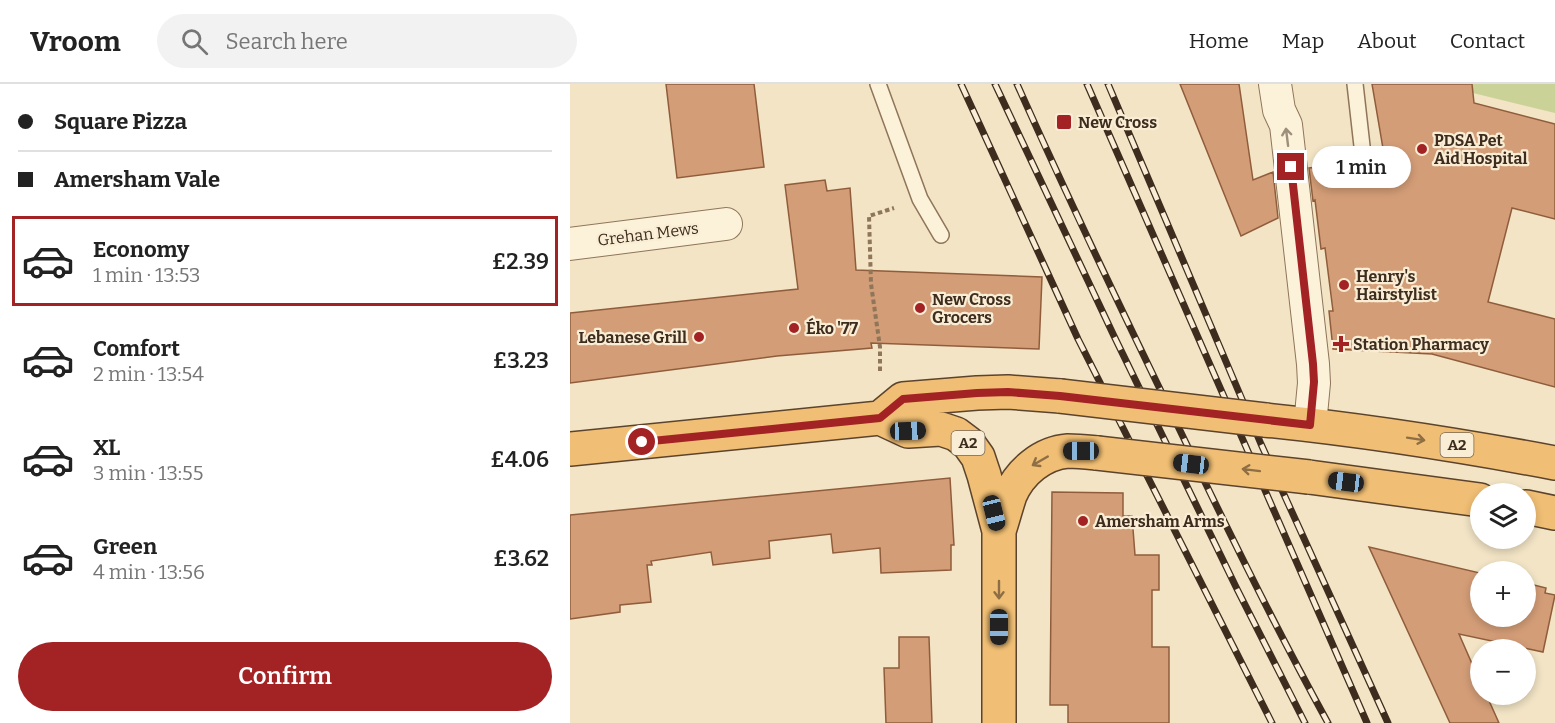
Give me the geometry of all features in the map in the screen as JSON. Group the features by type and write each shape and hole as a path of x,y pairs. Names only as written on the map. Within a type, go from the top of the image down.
{"highway":[{"name":"A2","path":"999,723 999,531 978,457 968,443 941,429 908,431 880,418 903,399 997,392 1060,396 1404,437 1555,463"},
{"path":"570,449 880,418"},
{"name":"A2","path":"999,531 1011,494 1020,477 1034,464 1065,451 1309,477 1470,499"},
{"path":"1536,509 1555,513"}],"street":[{"path":"1275,84 1279,110 1286,125 1313,364 1313,389 1299,424"},
{"name":"Grehan Mews","path":"570,244 726,224"}],"lane":[{"path":"878,84 920,199 941,235"},
{"path":"1355,84 1362,146"}],"path":[{"path":"880,373 880,347 870,284 869,216 920,199"}],"green space":[{"path":"1472,84 1555,84 1555,113 1473,93"}],"building":[{"path":"666,84 754,84 764,167 677,178"},
{"name":"New Cross","path":"1180,84 1239,84 1253,180 1273,172 1278,218 1241,236"},
{"path":"1372,84 1472,84 1474,103 1555,124 1555,219 1512,208 1488,302 1555,319 1555,387 1432,354 1333,349 1329,311 1333,311 1325,248 1321,249 1309,168 1385,160"},
{"path":"825,180 827,191 850,188 856,270 1042,277 1039,349 871,343 872,348 777,356 570,383 570,313 798,289 785,185"},
{"path":"950,478 954,545 951,545 951,570 881,573 880,548 833,553 831,534 769,541 770,558 713,565 711,552 651,561 652,565 647,565 651,602 620,605 620,612 570,619 570,515"},
{"path":"1052,492 1123,493 1123,516 1132,516 1135,555 1159,555 1159,590 1152,590 1152,647 1169,647 1169,723 1068,723 1068,705 1050,705"},
{"path":"1369,547 1470,571 1470,627 1536,627 1536,586 1546,588 1545,593 1555,595 1543,652 1536,650 1536,639 1482,639 1459,634 1470,659 1470,705 1491,705 1499,723 1450,723"},
{"path":"899,637 929,637 932,723 886,723 884,668 899,668"}],"railway":[{"path":"961,84 1078,339 1272,723"},
{"path":"995,84 1114,336 1305,723"},
{"path":"1017,84 1211,495 1328,723"},
{"path":"1087,84 1367,723"},
{"path":"1108,84 1261,444 1388,723"}],"place":[{"name":"New Cross","path":"1064,122"},
{"name":"PDSA Pet Aid Hospital","path":"1422,149"},
{"name":"Henry's Hairstylist","path":"1344,285"},
{"name":"New Cross Grocers","path":"920,308"},
{"name":"Éko '77","path":"794,328"},
{"name":"Lebanese Grill","path":"699,337"},
{"name":"Station Pharmacy","path":"1341,344"},
{"name":"Amersham Arms","path":"1083,521"}],"route":[{"path":"642,442 880,418 903,399 1008,392 1310,425 1314,382 1313,364 1291,167"}]}
